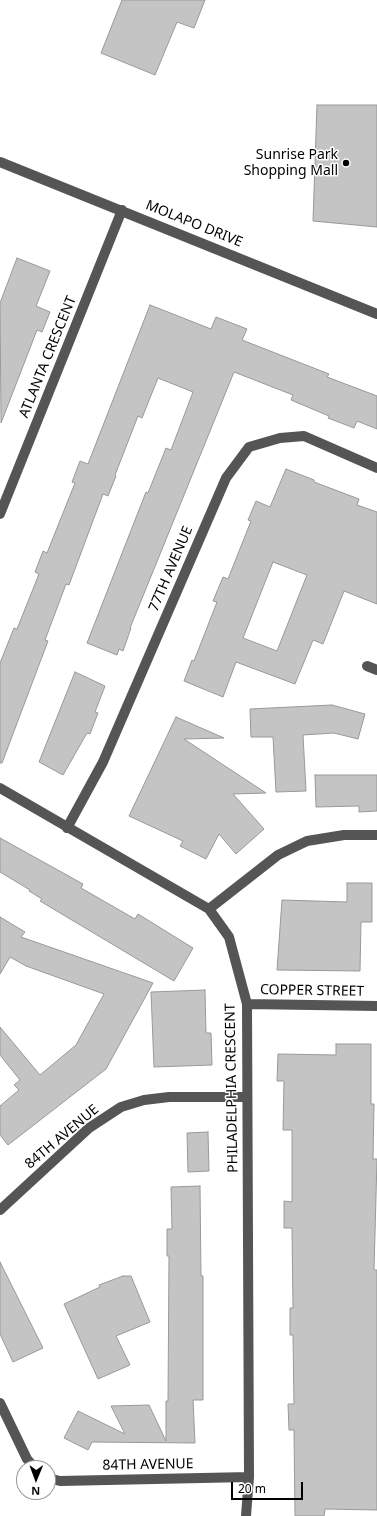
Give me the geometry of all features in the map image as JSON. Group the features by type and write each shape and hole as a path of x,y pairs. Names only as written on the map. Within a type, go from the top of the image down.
{"street":[{"name":"MOLAPO DRIVE","path":"0,162 377,314"},
{"name":"ATLANTA CRESCENT","path":"0,514 122,210"},
{"name":"77TH AVENUE","path":"67,828 103,762 226,478 249,447 280,438 304,436 377,468"},
{"path":"367,666 377,670"},
{"name":"PHILADELPHIA CRESCENT","path":"0,788 209,909 230,937 247,1004 246,1097 249,1477 246,1516"},
{"path":"209,909 278,855 307,841 344,835 377,835"},
{"name":"COPPER STREET","path":"247,1004 377,1006"},
{"name":"84TH AVENUE","path":"0,1210 89,1128 121,1107 144,1100 169,1097 246,1097"},
{"path":"0,1403 28,1460"},
{"name":"84TH AVENUE","path":"56,1480 249,1477"}],"building":[{"path":"122,0 205,0 194,28 177,22 155,75 101,53"},
{"name":"Sunrise Park Shopping Mall","path":"317,105 377,105 377,227 313,221"},
{"path":"17,258 50,271 36,306 50,312 42,332 37,330 1,423 0,303"},
{"path":"150,305 211,329 216,317 247,329 242,340 329,374 327,377 377,396 377,429 357,421 354,428 328,418 329,416 291,400 293,395 234,372 130,628 123,651 119,649 117,655 87,643 146,492 148,493 166,448 171,450 193,392 158,378 142,418 138,416 108,496 103,494 69,585 66,584 45,640 48,641 2,763 0,763 0,663 14,628 17,629 39,574 35,572 43,551 47,553 75,483 72,482 80,461 88,464"},
{"path":"286,469 314,480 314,482 359,499 357,505 377,512 377,604 344,591 323,644 313,640 295,684 236,662 223,697 184,681 192,660 194,661 217,602 213,601 223,577 228,579 251,521 248,520 256,501 270,507","holes":["273,562 307,575 277,651 243,638"]},
{"path":"75,672 105,686 95,712 98,713 90,734 87,733 63,775 39,762"},
{"path":"332,705 365,714 358,739 334,733 303,735 306,791 276,792 273,737 251,737 250,709"},
{"path":"176,717 224,738 184,739 266,793 233,794 264,829 236,854 219,834 206,859 180,846 183,841 129,816"},
{"path":"315,775 377,775 377,811 359,812 359,806 316,807"},
{"path":"0,838 83,884 81,888 135,919 138,914 193,948 174,981 40,901 42,899 29,891 30,890 0,872"},
{"path":"347,883 372,883 372,922 361,922 360,971 277,970 282,900 347,902"},
{"path":"0,917 25,932 21,937 153,983 106,1069 8,1145 0,1135 0,1106 19,1090 14,1085 20,1080 0,1055 0,1027 40,1075 76,1045 104,994 26,966 10,957 0,974"},
{"path":"205,990 206,1033 211,1033 212,1065 154,1067 151,992"},
{"path":"336,1044 371,1044 371,1104 374,1104 373,1159 377,1159 374,1270 377,1270 377,1510 325,1509 324,1516 295,1516 294,1430 289,1430 288,1404 294,1404 293,1335 290,1335 290,1308 293,1308 292,1228 284,1228 284,1201 292,1202 292,1130 283,1130 284,1081 277,1081 278,1054 336,1055"},
{"path":"208,1132 209,1171 188,1172 187,1133"},
{"path":"200,1186 201,1276 203,1276 203,1400 193,1400 195,1443 92,1442 88,1450 64,1438 78,1411 125,1434 111,1406 149,1405 166,1441 166,1401 168,1401 169,1256 167,1256 167,1229 172,1229 171,1187"},
{"path":"0,1262 43,1348 13,1362 0,1334"},
{"path":"123,1276 131,1276 150,1322 116,1336 130,1365 98,1379 64,1304 100,1287 99,1285"}],"place":[{"name":"Sunrise Park Shopping Mall","path":"346,163"}]}
